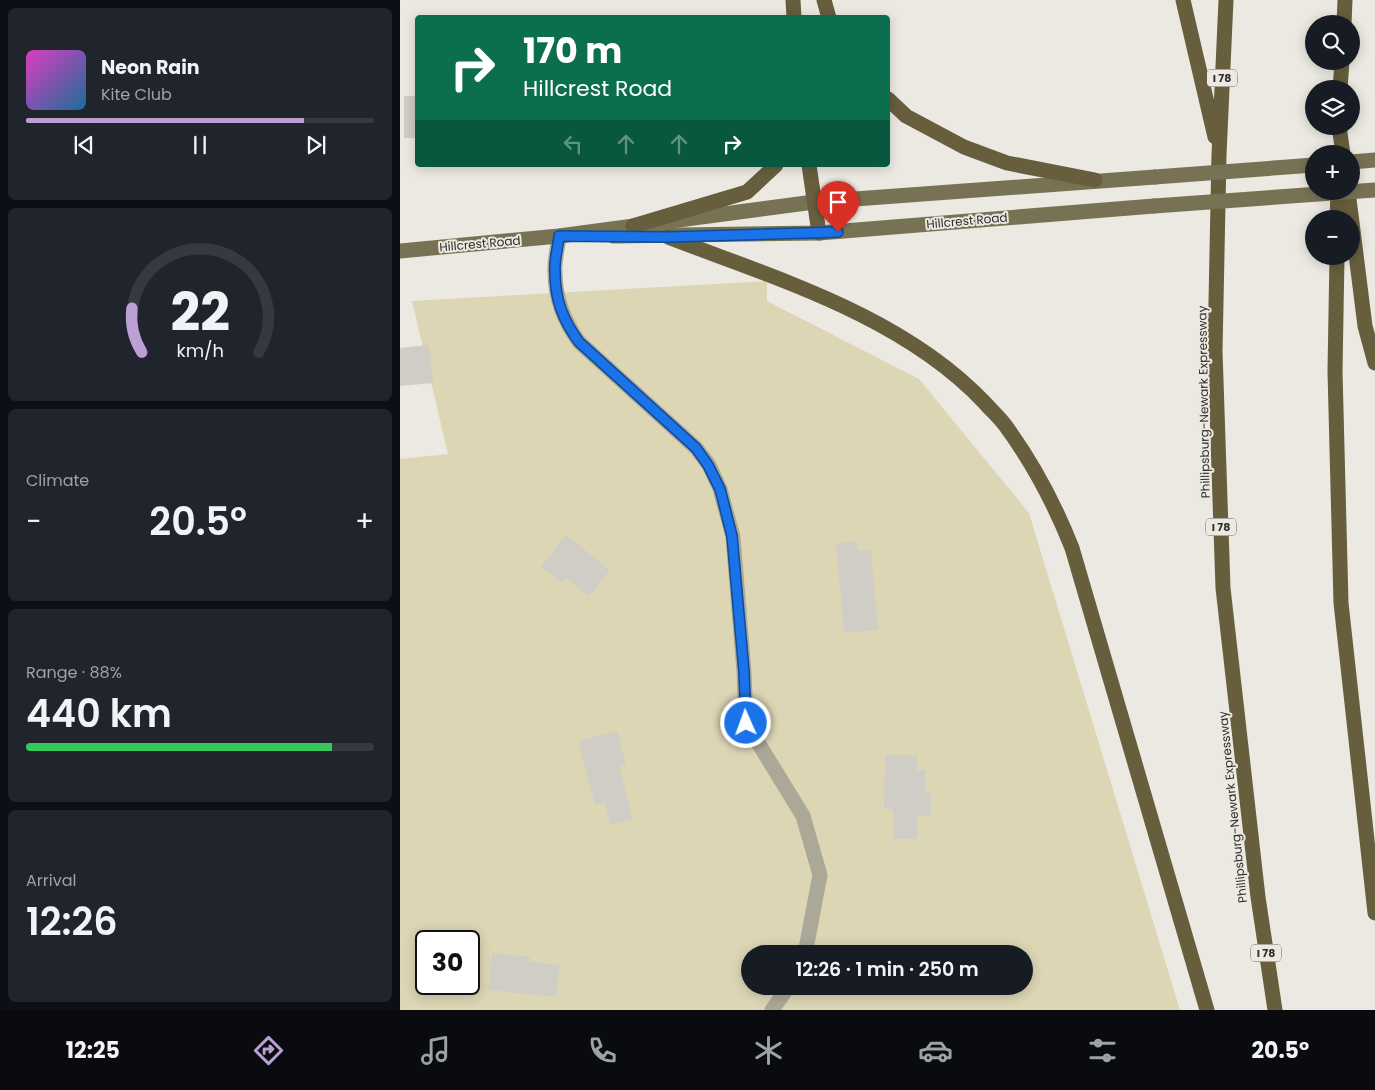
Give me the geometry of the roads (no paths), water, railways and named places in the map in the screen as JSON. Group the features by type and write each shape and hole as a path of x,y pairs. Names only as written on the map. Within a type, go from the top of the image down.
{"highway":[{"path":"793,0 794,15"},
{"path":"824,0 828,15"},
{"path":"1183,0 1219,155"},
{"name":"Phillipsburg-Newark Expressway","path":"1226,0 1219,155 1216,351 1223,588 1258,897 1275,1010"},
{"path":"1344,15 1345,0"},
{"path":"890,101 906,116 964,147 1007,162 1095,180"},
{"path":"632,226 747,192 774,167"},
{"path":"809,167 818,233"},
{"path":"1349,200 1365,326 1375,362"},
{"path":"668,237 832,300 890,330 934,358 968,386 1004,424 1037,474 1058,513 1072,548 1207,1010"},
{"path":"1337,265 1335,371 1341,603 1375,913"}],"main road":[{"path":"1360,161 1375,160"},
{"name":"Hillcrest Road","path":"400,251 559,236 814,202 1305,166"},
{"name":"Hillcrest Road","path":"559,236 668,237 818,233 1375,190"}],"street":[{"path":"559,236 555,272 560,310 566,325 579,342 696,448 708,465 720,489 732,536 744,672 746,723 804,816 820,875 807,945"},
{"path":"772,1010 783,995"}]}
